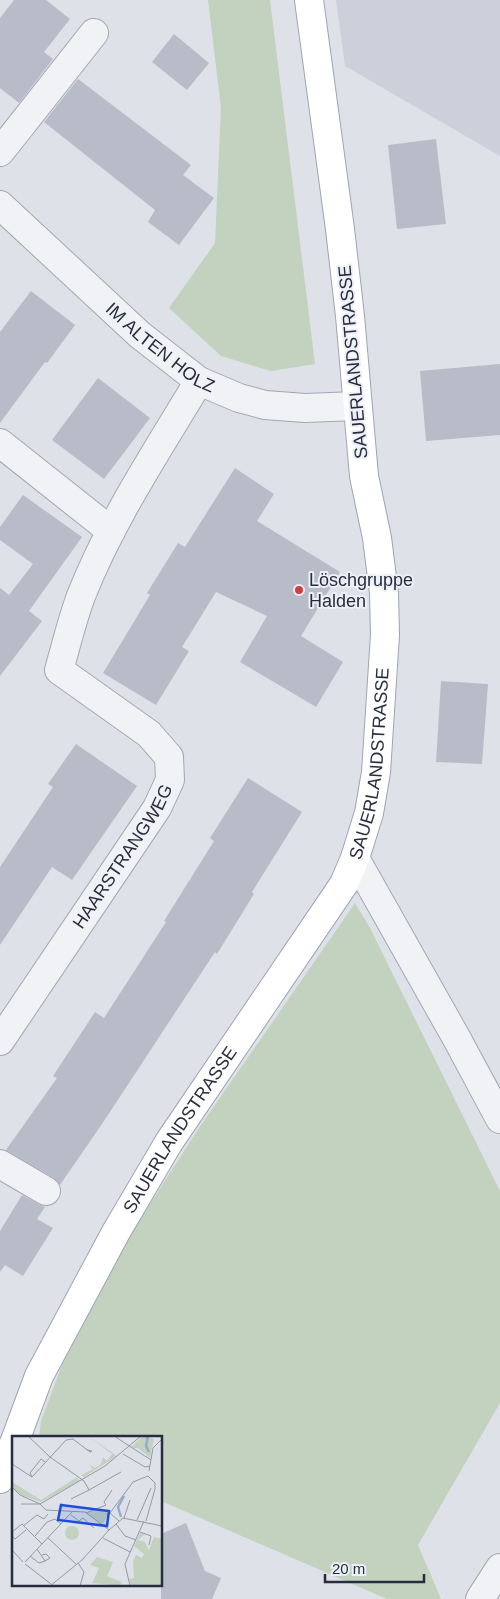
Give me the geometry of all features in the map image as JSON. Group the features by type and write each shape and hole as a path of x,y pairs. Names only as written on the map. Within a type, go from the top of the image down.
{"main road":[{"name":"SAUERLANDSTRASSE","path":"17,1436 39,1376 121,1224 168,1142 344,884 355,858 369,813 376,772 385,635 382,571 364,476 350,316 340,229 308,0"},
{"path":"0,1479 12,1448"}],"street":[{"path":"0,152 94,33"},
{"name":"IM ALTEN HOLZ","path":"0,205 140,334 199,381 239,398 265,405 305,408 357,406"},
{"name":"HAARSTRANGWEG","path":"0,1041 157,808 170,780 169,757 149,734 59,670 81,597 111,531 199,381"},
{"path":"0,443 111,531"},
{"path":"355,858 500,1119"},
{"path":"0,1164 46,1191"},
{"path":"480,1599 500,1568"}],"shaded area":[{"path":"336,0 500,0 500,156 345,66"}],"green space":[{"path":"208,0 270,0 315,364 271,371 221,356 169,308 215,243 221,108"},
{"path":"355,903 370,928 500,1191 500,1403 418,1545 441,1599 387,1599 162,1501 162,1436 39,1436 41,1421 71,1341 128,1238 199,1128"}],"building":[{"path":"14,0 46,0 70,19 44,52 53,59 19,103 0,88 0,18"},
{"path":"174,34 209,63 187,90 152,62"},
{"path":"78,79 191,165 183,175 214,198 179,245 148,222 155,210 44,122"},
{"path":"436,139 446,224 397,229 388,145"},
{"path":"31,291 75,325 0,423 0,332"},
{"path":"500,364 500,435 426,441 420,371"},
{"path":"98,378 150,418 104,479 52,440"},
{"path":"235,468 274,494 257,521 340,572 301,636 343,662 316,707 240,662 267,616 216,592 182,647 189,651 156,705 103,673 150,595 147,593 178,543 185,547"},
{"path":"23,495 82,537 29,611 42,621 0,676 0,588 9,595 33,564 0,540 0,527"},
{"path":"441,681 488,684 482,764 436,762"},
{"path":"76,744 137,786 72,880 52,867 0,945 0,867 53,787 48,784"},
{"path":"248,778 302,812 252,892 254,894 217,954 215,952 60,1185 54,1178 6,1150 57,1078 53,1076 95,1012 104,1018 166,922 164,921 214,841 210,838"},
{"path":"22,1195 45,1207 37,1219 53,1228 23,1276 5,1265 0,1272 0,1231"},
{"path":"186,1523 205,1571 221,1578 212,1599 161,1599 162,1534"}],"place":[{"name":"Löschgruppe Halden","path":"299,590"}]}
